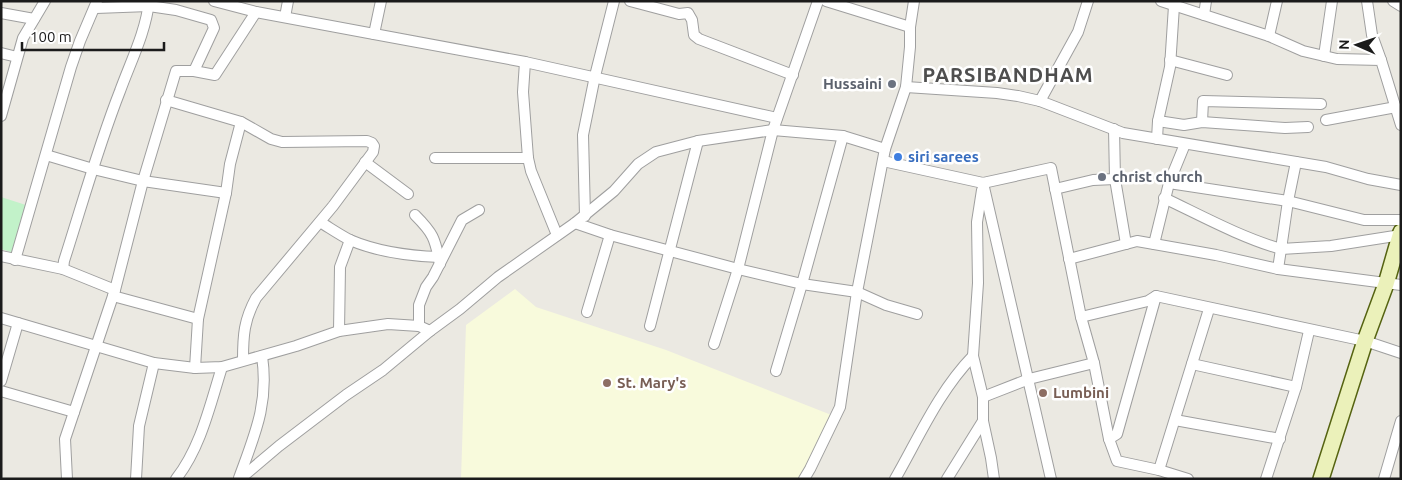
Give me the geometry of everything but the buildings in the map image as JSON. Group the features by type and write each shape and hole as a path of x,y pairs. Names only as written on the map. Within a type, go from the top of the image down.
{"street":[{"path":"1,116 4,96 23,38 45,1"},
{"path":"214,1 256,12 595,76 777,118"},
{"path":"286,17 288,1"},
{"path":"374,34 381,1"},
{"path":"585,216 583,134 614,1"},
{"path":"630,1 680,14 688,13 692,20 694,35 699,39 793,75"},
{"path":"714,344 738,269 773,130 818,1"},
{"path":"826,1 910,27"},
{"path":"804,479 840,407 857,292 883,161 906,87 910,27 914,1"},
{"path":"1040,102 1078,32 1088,1"},
{"path":"1161,1 1270,36 1302,51 1336,59 1381,60"},
{"path":"1204,15 1206,1"},
{"path":"1270,36 1277,1"},
{"path":"1324,56 1332,1"},
{"path":"1367,1 1372,35 1401,125"},
{"path":"1393,1 1401,6"},
{"path":"15,260 77,50 97,4 149,4 212,20 214,28 194,71"},
{"path":"63,269 93,170 120,90 135,54 149,4"},
{"path":"1157,138 1158,121 1170,60 1174,6"},
{"path":"67,479 65,439 114,293 143,181 176,71 194,71 215,75 256,12"},
{"path":"1,13 34,19"},
{"path":"1,53 17,57"},
{"path":"1170,60 1227,75"},
{"path":"525,62 523,92 528,158 557,236"},
{"path":"906,87 997,93 1040,102 1123,133 1326,167 1368,180 1401,185"},
{"path":"166,100 241,122 271,139 282,142 370,142 373,144 374,149 320,222 256,298 244,326 243,360"},
{"path":"1202,122 1203,101 1321,104"},
{"path":"1326,120 1396,107"},
{"path":"1158,121 1184,124 1202,122 1285,128 1308,127"},
{"path":"195,368 198,318 226,194 230,164 241,122"},
{"path":"1114,129 1115,179 1126,244"},
{"path":"239,479 346,395 383,370 498,277 585,216 614,191 638,164 656,152 698,141 773,130 843,136 886,149"},
{"path":"776,371 843,136"},
{"path":"650,326 698,141"},
{"path":"1154,244 1164,198 1185,144"},
{"path":"46,155 93,170 143,181 226,194"},
{"path":"435,158 528,158"},
{"path":"883,161 983,183 1051,168 1081,318 1094,363 1109,439 1117,461 1159,470 1188,479"},
{"path":"365,162 408,194"},
{"path":"1278,269 1296,162"},
{"path":"1055,189 1093,180 1115,179"},
{"path":"983,183 977,222 978,283 974,356 983,397 982,421 994,479"},
{"path":"983,183 1051,479"},
{"path":"1169,184 1288,201 1400,231"},
{"path":"1164,198 1234,232 1260,243 1281,249 1331,246 1400,231"},
{"path":"419,326 418,305 439,261 462,220 480,210"},
{"path":"415,215 432,234 439,261"},
{"path":"320,222 350,240 386,251 439,261"},
{"path":"575,223 610,235 738,269 802,284 857,292 886,305 918,314"},
{"path":"1320,479 1365,342 1393,284 1400,231"},
{"path":"587,312 610,235"},
{"path":"339,331 340,267 350,240"},
{"path":"1069,259 1136,242 1216,255 1278,269 1393,284"},
{"path":"1,256 63,269 114,293 198,318"},
{"path":"1081,318 1148,302 1156,296"},
{"path":"1156,296 1365,342 1401,353"},
{"path":"1109,439 1117,434 1156,296"},
{"path":"1159,470 1209,309"},
{"path":"1,318 154,363 195,368 222,368 339,331 388,324 419,326 430,331"},
{"path":"1,381 18,323"},
{"path":"1266,479 1296,387 1309,331"},
{"path":"239,479 258,426 262,407 265,377 262,356"},
{"path":"895,479 939,399 974,356"},
{"path":"136,479 139,426 154,363"},
{"path":"983,397 1029,379 1094,363"},
{"path":"1192,364 1296,387"},
{"path":"176,479 185,468 202,432 222,368"},
{"path":"1,391 74,412"},
{"path":"1175,420 1280,439"},
{"path":"947,479 982,421"},
{"path":"1384,479 1401,421"}],"shaded area":[{"name":"St. Mary's","path":"515,289 536,307 666,350 834,416 798,479 461,479 466,325"}],"green space":[{"path":"1,197 29,206 14,253 1,249"}],"place":[{"name":"Hussaini","path":"892,84"},
{"name":"siri sarees","path":"898,157"},
{"name":"christ church","path":"1102,177"},
{"name":"St. Mary's","path":"607,383"},
{"name":"Lumbini","path":"1043,393"}],"district":[{"name":"PARSIBANDHAM","path":"1008,75"}]}
